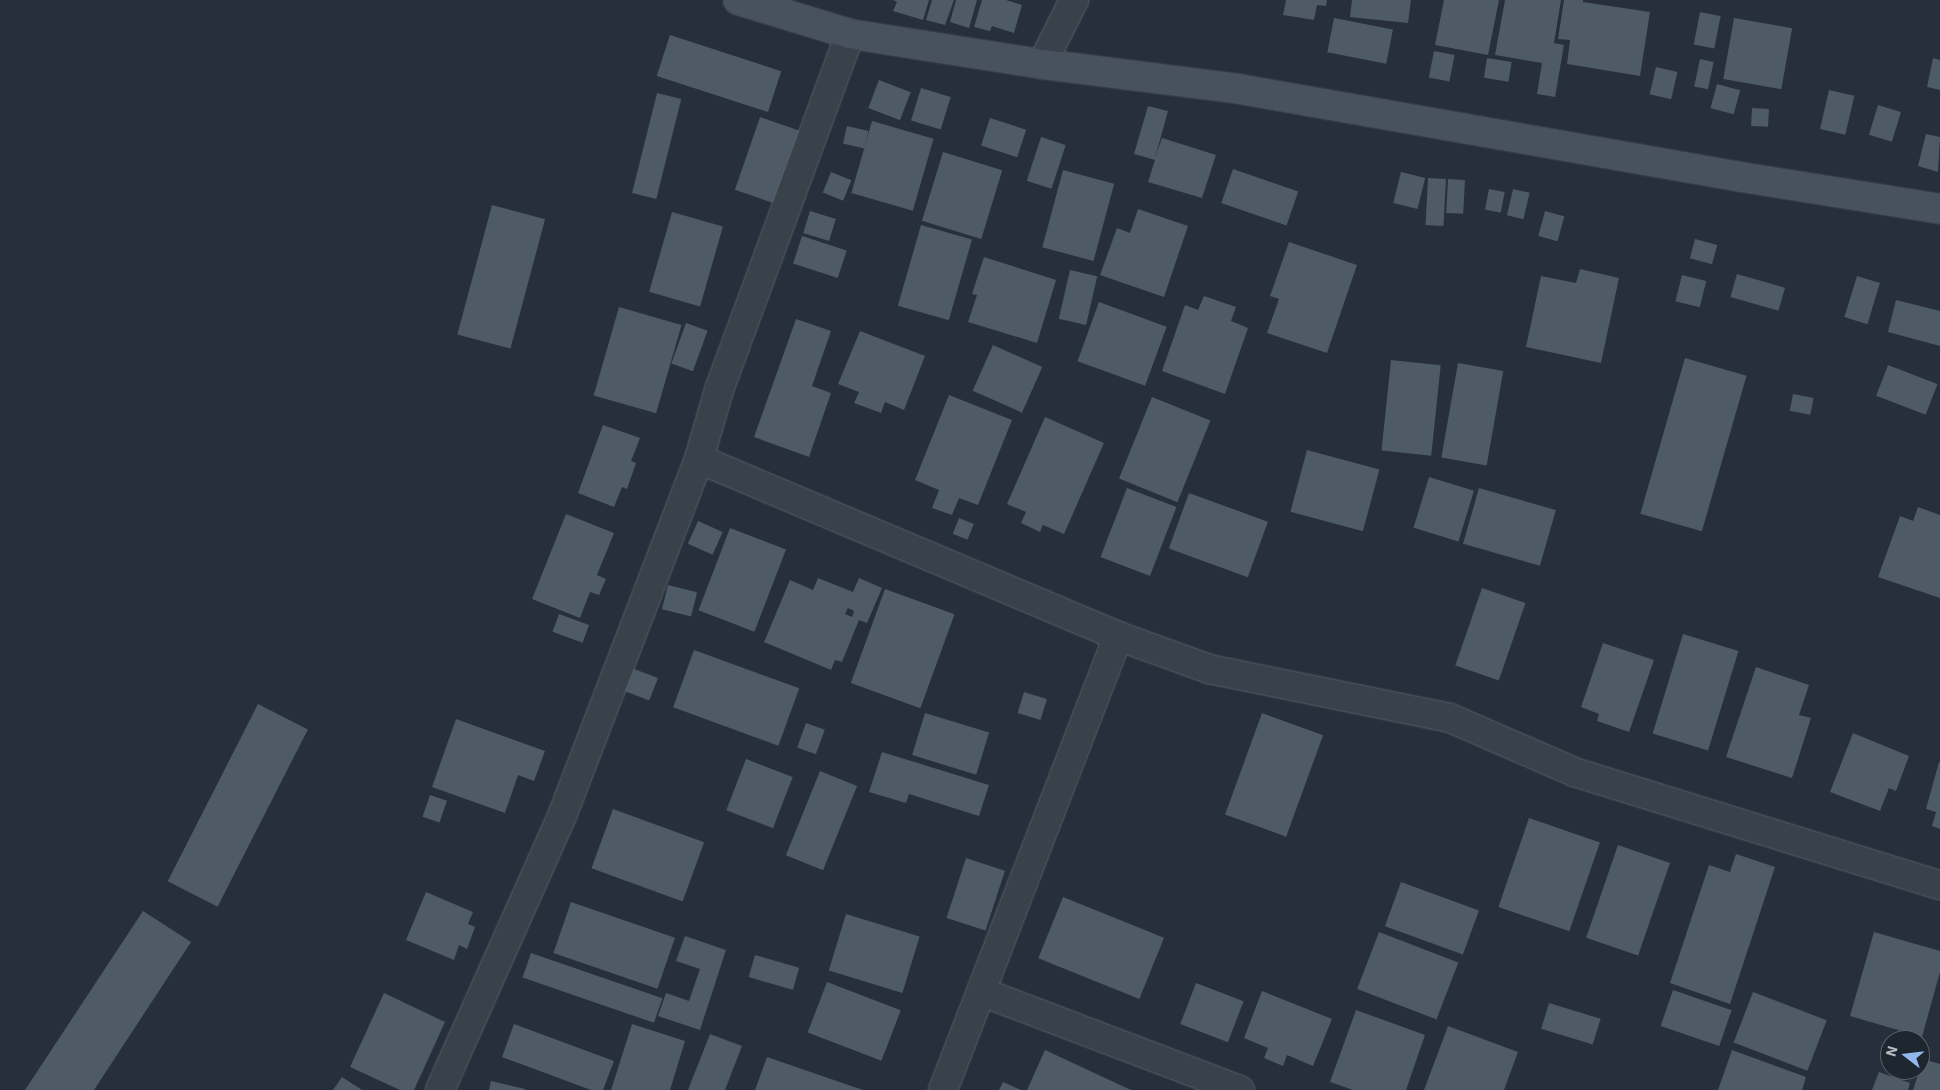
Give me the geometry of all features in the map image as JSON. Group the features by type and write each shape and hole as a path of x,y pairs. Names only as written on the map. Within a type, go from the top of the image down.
{"street":[{"path":"738,0 850,34 1042,64 1239,89 1741,177 1940,209"},
{"path":"1042,64 1074,0"},
{"path":"440,1090 562,816 699,458 719,390 850,34"},
{"path":"699,458 1118,636 1209,669 1450,718 1574,772 1940,885"},
{"path":"943,1090 1118,636"},
{"path":"982,992 1240,1090"}],"building":[{"path":"893,0 929,0 923,20 893,11 897,2"},
{"path":"932,0 954,0 945,25 926,20"},
{"path":"956,0 977,0 969,28 950,22"},
{"path":"982,0 1006,0 1022,5 1014,33 992,26 990,31 974,27"},
{"path":"1286,0 1327,0 1326,6 1317,5 1314,20 1283,15"},
{"path":"1352,0 1411,0 1408,23 1350,17"},
{"path":"1444,0 1499,0 1488,55 1435,45"},
{"path":"1505,0 1561,0 1554,43 1564,45 1555,97 1537,94 1542,63 1495,55"},
{"path":"1564,0 1583,0 1583,2 1650,12 1640,76 1567,64 1570,40 1558,39"},
{"path":"1700,12 1721,16 1714,48 1694,44"},
{"path":"1334,18 1393,29 1386,64 1327,52"},
{"path":"1734,18 1792,28 1781,89 1723,79"},
{"path":"670,35 781,71 768,112 657,76"},
{"path":"1434,51 1455,55 1449,82 1429,78"},
{"path":"1487,58 1512,62 1509,82 1484,78"},
{"path":"1933,58 1940,60 1940,90 1927,87"},
{"path":"1700,59 1714,62 1708,89 1694,86"},
{"path":"1656,67 1677,72 1671,99 1650,94"},
{"path":"879,80 911,92 900,120 868,108"},
{"path":"1717,84 1740,90 1734,114 1711,108"},
{"path":"921,88 951,97 941,130 911,121"},
{"path":"1829,90 1854,96 1845,135 1820,129"},
{"path":"657,93 681,99 656,199 632,193"},
{"path":"1878,105 1901,112 1892,142 1869,135"},
{"path":"1148,106 1168,111 1155,158 1162,138 1216,155 1202,198 1148,182 1155,160 1134,154"},
{"path":"1752,108 1769,109 1768,127 1751,126"},
{"path":"760,117 800,131 775,203 735,190"},
{"path":"990,118 1026,130 1017,157 981,146"},
{"path":"872,121 934,139 913,211 851,193"},
{"path":"847,126 868,131 864,148 843,144"},
{"path":"1926,134 1940,137 1938,172 1918,166"},
{"path":"1041,137 1066,145 1052,189 1027,181"},
{"path":"943,152 1002,170 981,239 922,221"},
{"path":"1233,169 1298,191 1287,226 1221,203"},
{"path":"1063,170 1114,184 1093,261 1042,247"},
{"path":"831,172 851,180 843,201 823,192"},
{"path":"1401,172 1425,178 1418,209 1393,203"},
{"path":"1428,178 1446,179 1444,226 1426,225"},
{"path":"1448,179 1465,180 1463,214 1446,213"},
{"path":"1489,189 1505,192 1501,213 1485,210"},
{"path":"1513,189 1530,193 1523,219 1507,215"},
{"path":"492,205 545,219 510,349 457,334"},
{"path":"1138,209 1188,226 1164,297 1100,275 1117,228 1130,233"},
{"path":"810,211 836,219 829,241 803,233"},
{"path":"1545,211 1564,216 1558,241 1538,236"},
{"path":"672,212 723,227 700,306 649,292"},
{"path":"921,225 972,240 949,320 898,306"},
{"path":"802,236 847,251 838,278 793,264"},
{"path":"1695,239 1717,245 1712,264 1690,258"},
{"path":"1289,242 1357,265 1327,353 1267,333 1279,299 1270,296"},
{"path":"984,257 1056,280 1037,343 968,322 977,295 972,294"},
{"path":"1580,269 1619,278 1601,363 1526,347 1541,276 1576,283"},
{"path":"1070,270 1097,276 1086,325 1059,319"},
{"path":"1737,274 1785,288 1778,311 1730,297"},
{"path":"1682,275 1706,281 1700,307 1675,301"},
{"path":"1857,276 1880,283 1867,324 1844,317"},
{"path":"1204,296 1236,307 1231,321 1248,328 1225,394 1162,371 1185,305 1198,310"},
{"path":"1896,300 1940,311 1940,346 1888,332"},
{"path":"1099,302 1167,327 1145,386 1077,361"},
{"path":"619,307 681,325 656,413 594,395"},
{"path":"796,319 831,331 812,386 831,393 809,457 754,437"},
{"path":"686,323 708,331 693,371 671,363"},
{"path":"860,331 925,356 904,410 885,402 881,413 854,403 859,392 838,384"},
{"path":"993,345 1042,367 1022,413 973,391"},
{"path":"1685,358 1747,376 1702,531 1640,514"},
{"path":"1391,360 1441,365 1431,456 1381,451"},
{"path":"1458,363 1503,371 1487,466 1441,458"},
{"path":"1888,365 1937,384 1926,415 1876,396"},
{"path":"1793,394 1814,398 1810,415 1790,411"},
{"path":"949,395 1012,420 978,505 959,498 952,515 932,508 939,490 915,480"},
{"path":"1152,397 1210,421 1177,502 1119,479"},
{"path":"1045,417 1104,443 1064,534 1043,525 1040,532 1021,523 1026,512 1007,504"},
{"path":"603,425 640,438 631,461 636,463 627,489 622,487 614,507 578,493"},
{"path":"1307,450 1379,469 1363,531 1290,512"},
{"path":"1429,477 1474,491 1458,541 1414,528"},
{"path":"1127,488 1176,507 1150,576 1100,557"},
{"path":"1479,488 1556,510 1540,566 1463,544"},
{"path":"1189,493 1268,522 1248,577 1169,548"},
{"path":"1918,507 1940,515 1940,598 1878,577 1900,516 1913,521"},
{"path":"566,514 614,533 597,575 606,579 599,595 590,592 580,618 532,599"},
{"path":"959,518 974,524 967,540 953,534"},
{"path":"698,521 723,532 712,555 688,544"},
{"path":"730,528 786,550 754,632 698,610"},
{"path":"818,578 853,592 859,578 882,588 867,623 859,620 842,662 835,660 831,670 764,642 790,580 813,590","holes":["848,608 854,611 852,617 845,614"]},
{"path":"668,585 697,592 691,617 662,609"},
{"path":"1482,588 1525,603 1499,681 1455,666"},
{"path":"885,589 955,614 920,708 851,683"},
{"path":"559,614 589,625 583,643 553,632"},
{"path":"1683,634 1738,651 1708,750 1653,733"},
{"path":"1603,643 1654,660 1629,732 1597,721 1599,714 1581,707"},
{"path":"694,650 799,688 778,746 673,707"},
{"path":"629,667 658,678 649,701 620,689"},
{"path":"1756,667 1809,685 1799,715 1811,718 1792,778 1726,757"},
{"path":"1024,692 1047,699 1041,720 1018,713"},
{"path":"258,704 308,729 218,907 168,881"},
{"path":"925,713 989,733 976,775 912,755"},
{"path":"1262,713 1323,735 1286,837 1225,814"},
{"path":"456,719 545,751 534,781 518,775 505,813 432,787"},
{"path":"806,723 825,730 816,754 797,747"},
{"path":"1853,733 1909,756 1896,791 1889,788 1880,811 1830,792"},
{"path":"882,752 989,785 979,816 909,794 906,803 869,792"},
{"path":"746,759 793,777 773,828 726,810"},
{"path":"1939,762 1940,829 1932,826 1936,812 1926,809"},
{"path":"820,771 857,786 823,870 786,855"},
{"path":"430,795 447,801 440,823 423,817"},
{"path":"613,809 704,842 683,901 591,868"},
{"path":"1529,818 1600,842 1569,931 1498,907"},
{"path":"1618,845 1670,863 1638,956 1586,938"},
{"path":"1736,854 1775,867 1730,1004 1670,983 1709,865 1730,872"},
{"path":"966,858 1005,871 986,931 947,918"},
{"path":"1401,882 1479,910 1463,955 1385,926"},
{"path":"426,892 473,912 468,924 475,927 467,949 459,945 454,960 406,940"},
{"path":"1063,897 1164,938 1139,999 1038,958"},
{"path":"571,902 675,938 657,989 553,953"},
{"path":"143,911 191,942 94,1090 25,1090"},
{"path":"846,914 920,937 902,993 829,970"},
{"path":"1379,932 1458,962 1436,1019 1357,989"},
{"path":"1874,932 1940,951 1940,972 1924,1030 1898,1030 1850,1016"},
{"path":"685,936 726,950 700,1030 658,1016 666,993 689,1001 700,969 676,961"},
{"path":"531,953 662,998 654,1023 523,978"},
{"path":"755,955 799,968 793,990 749,977"},
{"path":"827,982 901,1010 881,1061 808,1032"},
{"path":"1196,983 1244,1001 1228,1042 1180,1024"},
{"path":"1673,990 1732,1010 1719,1046 1661,1026"},
{"path":"1262,991 1332,1019 1313,1066 1287,1055 1283,1066 1264,1058 1268,1048 1244,1038"},
{"path":"1753,992 1827,1020 1807,1071 1734,1042"},
{"path":"384,993 445,1022 414,1090 400,1090 350,1067"},
{"path":"1549,1003 1601,1019 1593,1045 1541,1029"},
{"path":"1356,1010 1425,1035 1406,1090 1353,1090 1330,1082"},
{"path":"514,1024 614,1061 603,1090 591,1090 502,1057"},
{"path":"632,1024 685,1041 670,1090 611,1090"},
{"path":"1448,1026 1518,1052 1504,1090 1424,1090"},
{"path":"710,1034 742,1046 725,1090 688,1090"},
{"path":"1045,1050 1131,1090 1027,1090"},
{"path":"1732,1050 1806,1077 1802,1090 1718,1090"},
{"path":"767,1057 863,1090 755,1090"},
{"path":"1930,1061 1940,1064 1940,1090 1913,1090 1916,1080 1930,1080"},
{"path":"1879,1072 1880,1080 1902,1080 1910,1083 1908,1090 1872,1090"},
{"path":"342,1077 362,1090 333,1090"},
{"path":"491,1081 525,1089 525,1090 489,1090"},
{"path":"1003,1082 1021,1090 999,1090"}]}
